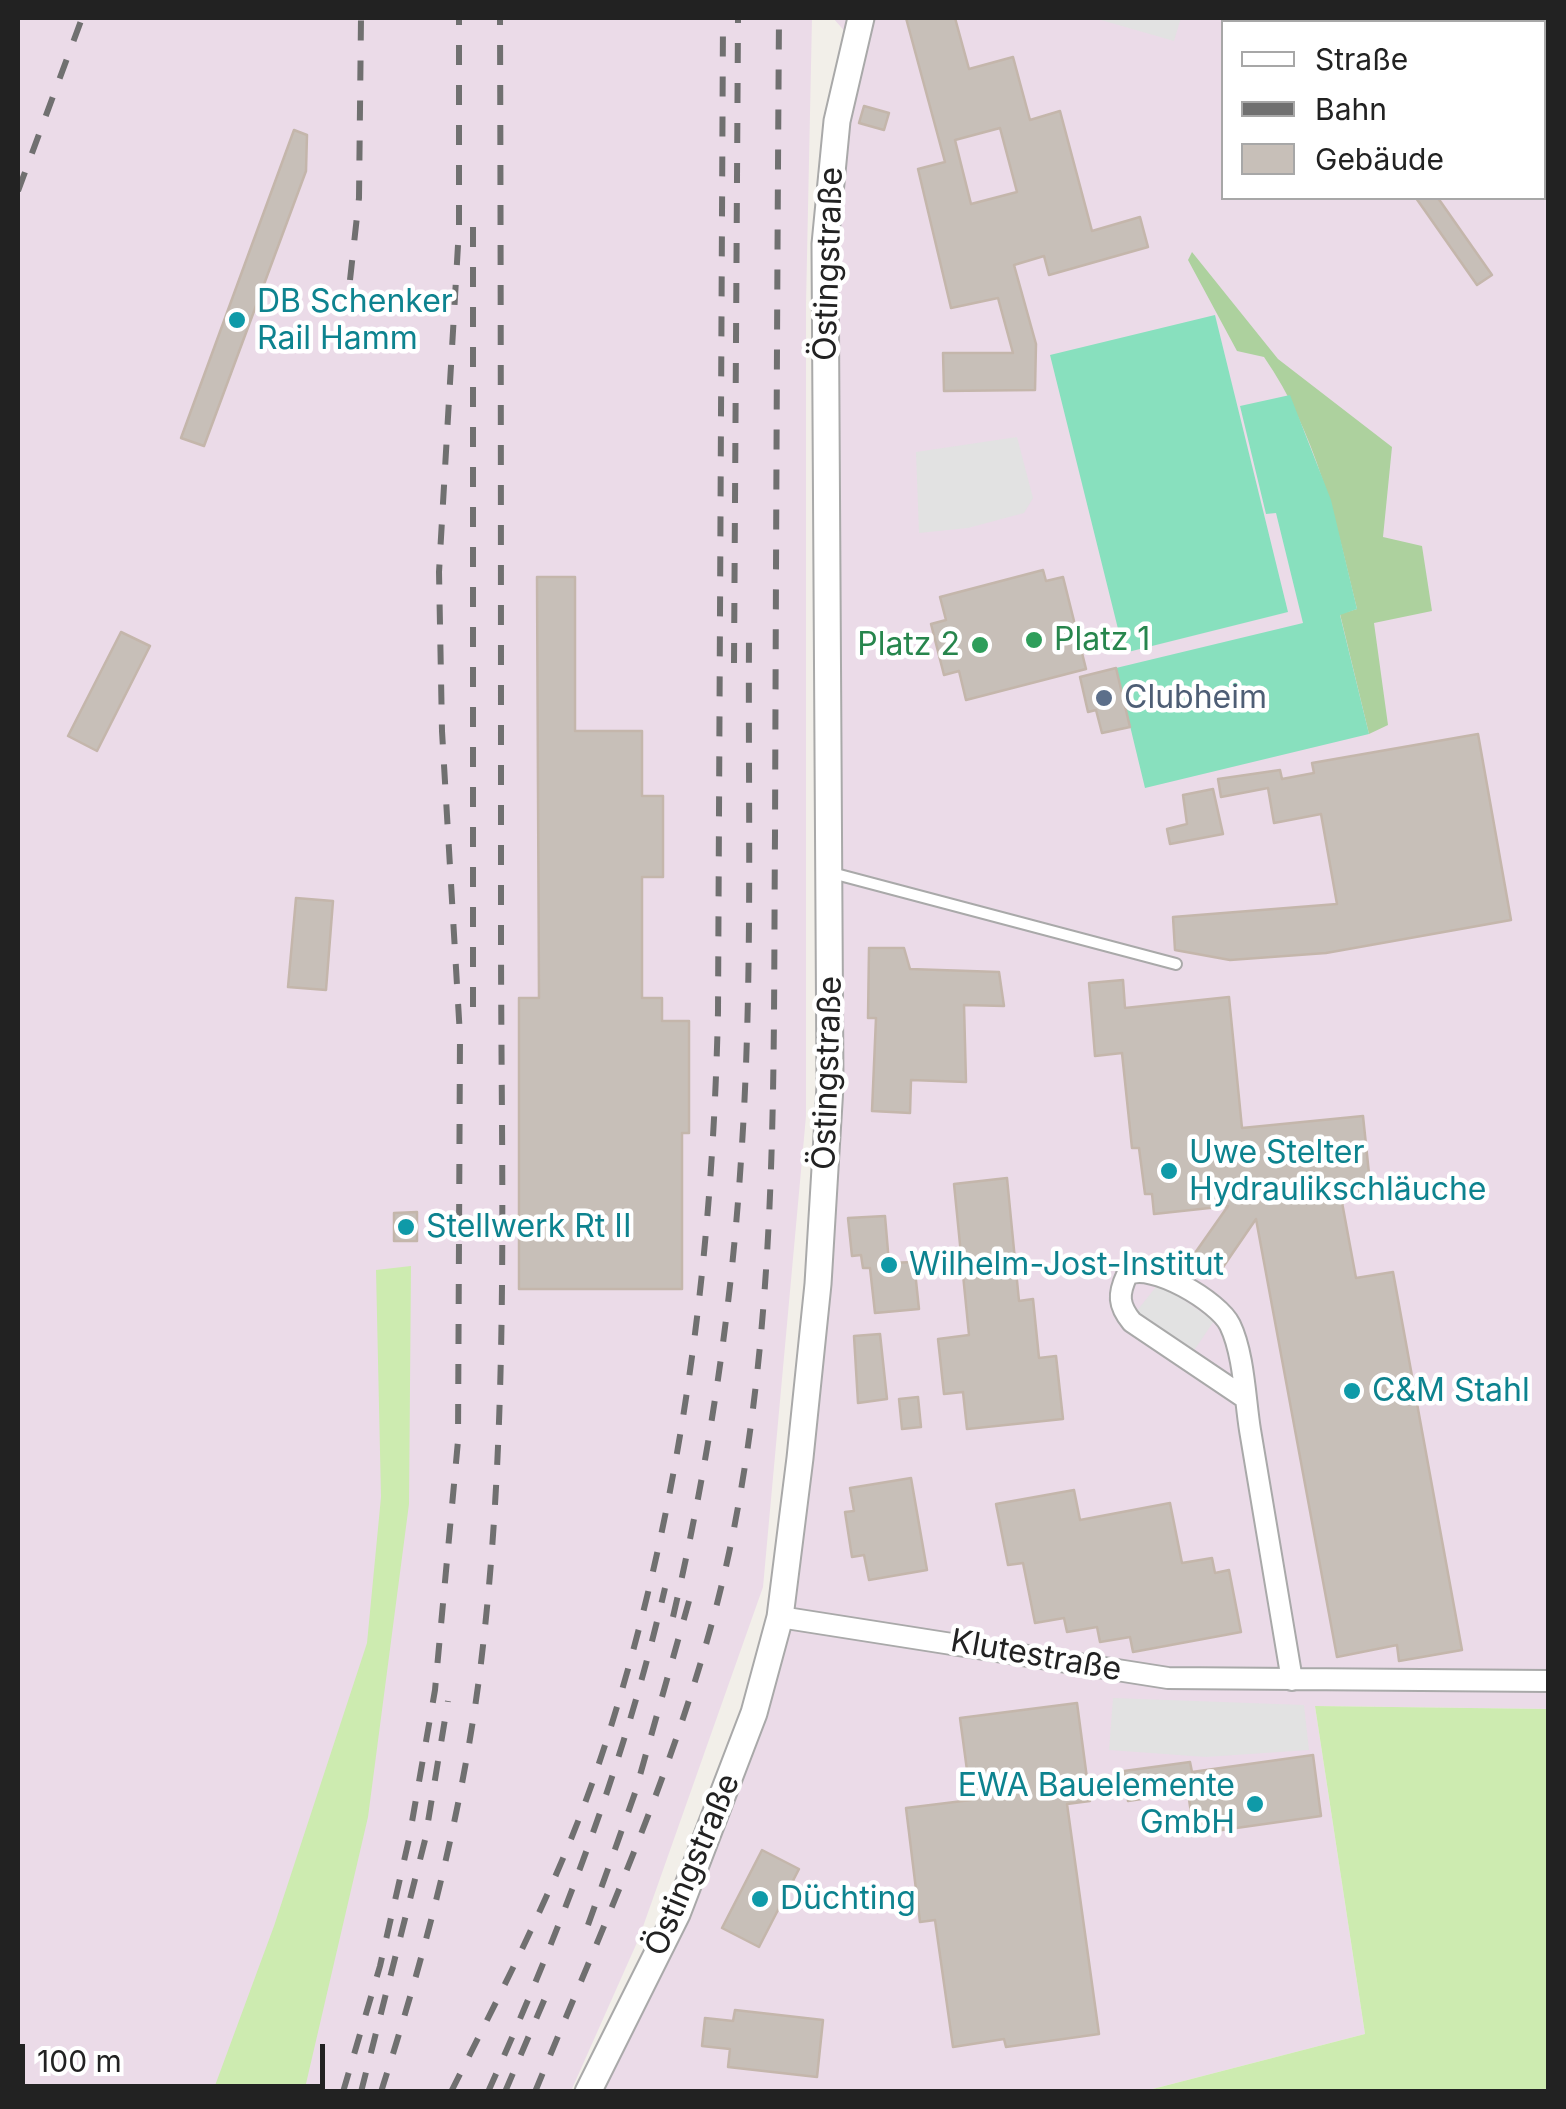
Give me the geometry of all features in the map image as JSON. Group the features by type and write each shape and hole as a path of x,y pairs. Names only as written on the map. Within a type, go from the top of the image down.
{"street":[{"name":"Östingstraße","path":"588,2092 692,1878 754,1713 780,1617 820,1266 830,1086 825,244 837,121 861,18"},
{"path":"1245,1398 1132,1322 1122,1307 1119,1291 1127,1275 1149,1270 1164,1275 1221,1313 1233,1334 1245,1398 1292,1680"},
{"name":"Klutestraße","path":"780,1617 1168,1678 1548,1681"}],"lane":[{"path":"831,873 1176,964"}],"shaded area":[{"path":"18,18 812,18 806,304 806,1116 763,1587 639,1938 571,2091 18,2091"},
{"path":"833,18 1548,18 1548,1709 1315,1706 1365,2034 1145,2091 595,2092 754,1713 823,1255 837,173 863,52"},
{"path":"1094,18 1181,18 1174,41"},
{"path":"1017,437 1033,498 1024,513 968,528 919,533 916,452"},
{"path":"1159,1283 1214,1321 1193,1352 1136,1312"},
{"path":"1113,1698 1304,1705 1309,1750 1206,1757 1109,1750"}],"green space":[{"path":"1192,252 1278,359 1392,447 1383,537 1422,546 1432,611 1374,623 1388,725 1369,734 1340,614 1357,609 1311,446 1264,357 1237,351 1188,260"},
{"path":"1215,315 1288,612 1124,653 1050,355"},
{"path":"1290,395 1331,500 1357,609 1340,615 1369,734 1145,788 1116,668 1303,623 1276,513 1266,514 1240,406"},
{"path":"411,1266 409,1504 368,1817 305,2088 303,2092 213,2091 274,1926 367,1643 381,1497 376,1270"},
{"path":"1315,1706 1548,1709 1548,2091 1145,2091 1365,2034"}],"building":[{"path":"906,18 955,18 969,69 1013,57 1030,120 1060,111 1092,231 1140,217 1148,247 1049,275 1044,256 1014,265 1036,344 1035,390 944,391 943,353 1013,353 998,298 951,308 918,169 945,162","holes":["1000,128 1017,192 971,204 955,140"]},
{"path":"864,106 889,113 884,130 859,123"},
{"name":"DB Schenker Rail Hamm","path":"294,130 307,135 306,171 204,446 181,438"},
{"path":"1417,200 1439,200 1492,275 1477,285"},
{"path":"1043,570 1046,581 1063,577 1086,669 966,700 959,671 944,675 931,624 946,620 940,597"},
{"path":"537,577 575,577 575,731 642,731 642,796 663,796 663,877 642,877 642,998 662,998 662,1021 689,1021 689,1133 682,1133 682,1289 519,1289 519,998 539,998"},
{"path":"121,632 150,646 97,751 68,736"},
{"name":"Clubheim","path":"1116,668 1130,727 1102,733 1096,710 1088,712 1080,677"},
{"path":"1478,734 1511,920 1326,953 1230,960 1175,950 1173,917 1337,904 1321,814 1274,823 1268,788 1221,797 1218,779 1280,770 1282,779 1314,773 1312,763"},
{"path":"1213,789 1223,834 1170,844 1167,829 1187,824 1183,795"},
{"path":"296,898 333,901 326,990 288,987"},
{"path":"869,948 904,948 910,969 999,972 1004,1006 964,1005 966,1082 911,1080 910,1113 872,1111 876,1018 868,1018"},
{"path":"1123,980 1125,1008 1229,997 1242,1128 1363,1116 1371,1193 1341,1197 1356,1278 1393,1272 1462,1650 1399,1661 1397,1645 1337,1657 1256,1219 1221,1270 1195,1253 1228,1206 1154,1214 1152,1194 1145,1194 1139,1148 1132,1148 1122,1053 1095,1056 1089,983"},
{"path":"1007,1178 1019,1301 1033,1299 1039,1358 1056,1356 1063,1419 967,1429 963,1392 944,1394 938,1339 969,1335 954,1184"},
{"name":"Stellwerk Rt II","path":"417,1212 417,1241 394,1241 394,1213"},
{"name":"Wilhelm-Jost-Institut","path":"885,1216 889,1263 914,1262 919,1309 875,1313 870,1268 863,1268 861,1255 852,1256 848,1218"},
{"path":"880,1334 887,1399 858,1403 854,1336"},
{"path":"918,1397 921,1427 902,1429 899,1399"},
{"path":"911,1478 927,1570 869,1580 864,1555 852,1557 845,1512 854,1511 850,1488"},
{"path":"1074,1490 1080,1520 1170,1503 1182,1563 1212,1558 1215,1573 1229,1570 1241,1632 1133,1652 1130,1637 1100,1642 1097,1627 1067,1632 1064,1618 1035,1623 1023,1563 1008,1565 996,1504"},
{"path":"1077,1703 1090,1801 1067,1804 1099,2034 1006,2047 1004,2039 953,2047 935,1920 920,1922 906,1808 971,1800 960,1718"},
{"name":"EWA Bauelemente GmbH","path":"1313,1755 1321,1816 1194,1834 1188,1792 1128,1801 1124,1771 1190,1762 1192,1772"},
{"name":"Düchting","path":"762,1850 799,1869 759,1947 722,1928"},
{"path":"735,2010 823,2020 817,2077 728,2067 730,2049 702,2046 705,2018 733,2021"}],"railway":[{"path":"18,191 82,18"},
{"path":"350,280 359,198 361,18"},
{"path":"343,2092 380,1966 409,1839 435,1690 458,1441 460,1036 442,731 439,572 459,228 459,18"},
{"path":"381,2092 428,1933 464,1772 481,1663 496,1481 502,1205 500,18"},
{"path":"451,2092 527,1939 593,1781 648,1593 686,1401 708,1208 718,1012 723,18"},
{"path":"734,663 738,18"},
{"path":"535,2092 644,1826 692,1691 729,1553 757,1375 773,1105 779,18"},
{"path":"473,227 473,1027"},
{"path":"673,1617 716,1390 737,1218 747,1030 749,637"},
{"path":"488,2092 589,1844 631,1717 665,1588"},
{"path":"588,1925 635,1793 689,1601"},
{"path":"361,2092 425,1840 448,1701"},
{"path":"505,2092 548,1991"}],"place":[{"name":"DB Schenker Rail Hamm","path":"237,320"},
{"name":"Platz 1","path":"1034,640"},
{"name":"Platz 2","path":"980,645"},
{"name":"Clubheim","path":"1104,698"},
{"name":"Uwe Stelter Hydraulikschläuche","path":"1169,1171"},
{"name":"Stellwerk Rt II","path":"406,1227"},
{"name":"Wilhelm-Jost-Institut","path":"889,1265"},
{"name":"C&M Stahl","path":"1352,1391"},
{"name":"EWA Bauelemente GmbH","path":"1255,1804"},
{"name":"Düchting","path":"760,1899"}]}
